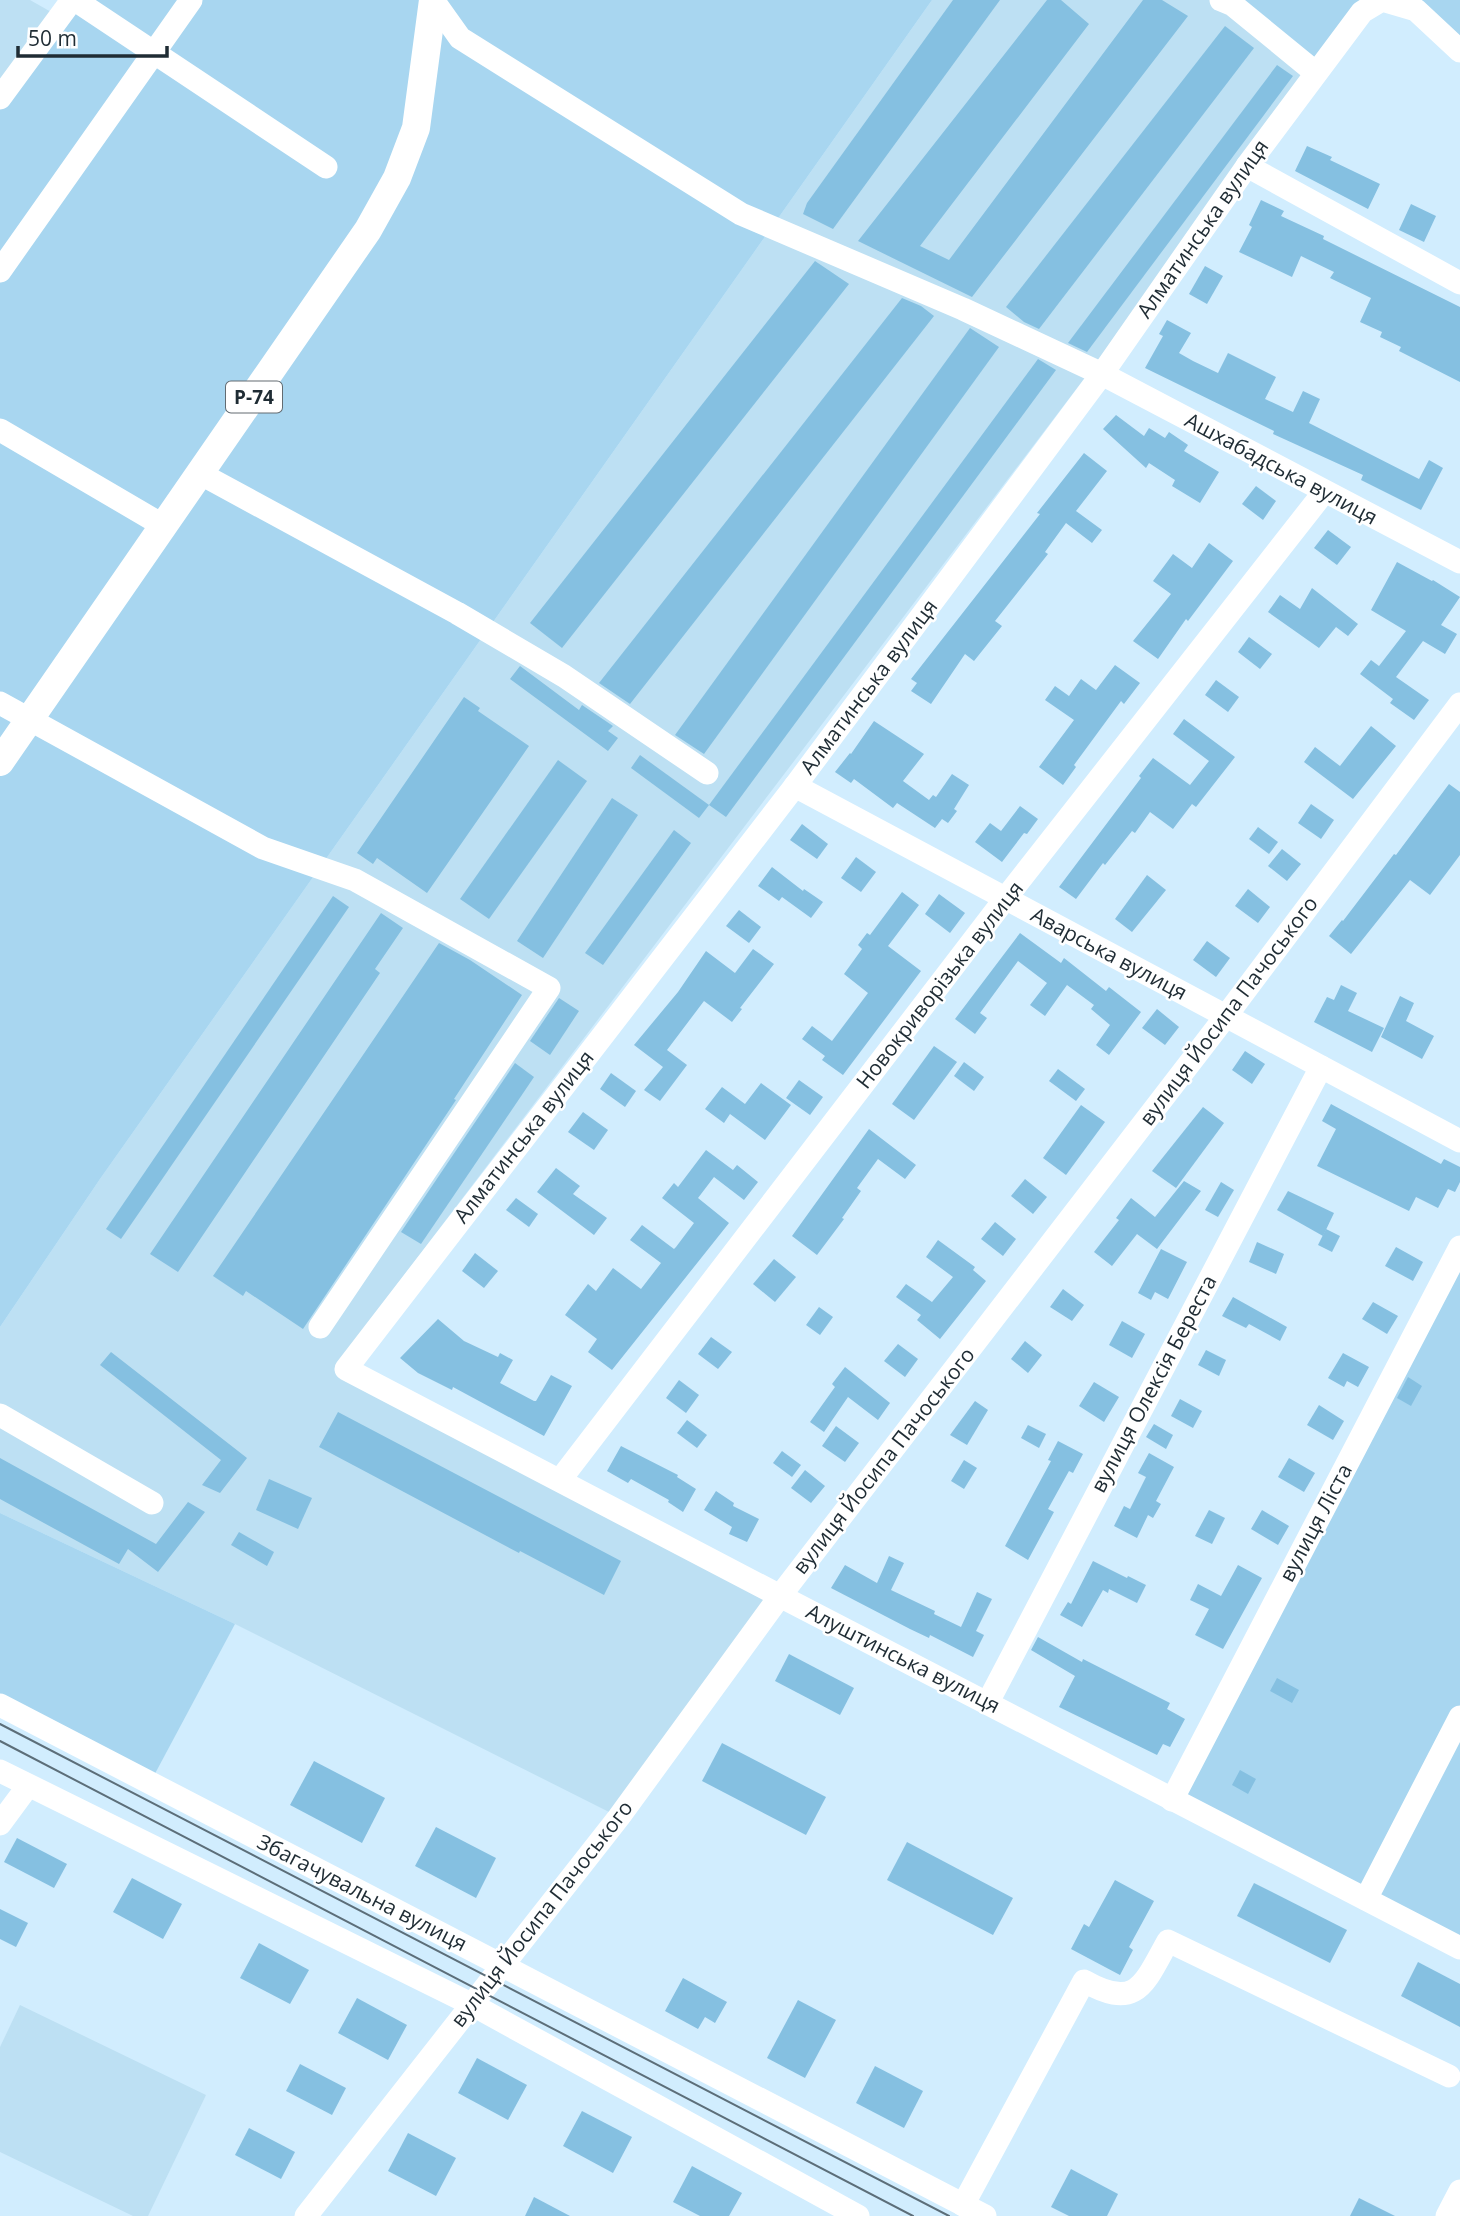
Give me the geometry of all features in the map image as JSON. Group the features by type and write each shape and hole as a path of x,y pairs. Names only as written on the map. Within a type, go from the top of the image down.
{"main road":[{"name":"Р-74","path":"0,762 368,230 397,178 416,128 433,0"}],"street":[{"path":"0,98 74,0 326,167"},
{"path":"0,271 191,0"},
{"name":"Ашхабадська вулиця","path":"433,0 460,38 741,214 962,309 1102,374 1460,562"},
{"path":"1382,0 1416,10 1460,51"},
{"name":"Алматинська вулиця","path":"346,1369 795,786 1102,374 1247,166 1316,73 1363,12 1382,0"},
{"path":"1230,2 1316,73"},
{"path":"1247,166 1460,284"},
{"path":"0,430 164,526"},
{"path":"201,474 457,613 564,676 707,773"},
{"name":"Новокриворізька вулиця","path":"560,1480 1005,899 1324,492"},
{"path":"0,703 263,848 355,880 549,988 320,1327"},
{"name":"вулиця Йосипа Пачоського","path":"306,2216 620,1817 780,1596 1226,1016 1460,704"},
{"name":"Аварська вулиця","path":"795,786 1460,1141"},
{"name":"вулиця Олексія Береста","path":"988,1702 1321,1067"},
{"name":"вулиця Ліста","path":"1172,1800 1460,1247"},
{"name":"Алуштинська вулиця","path":"346,1369 1460,1948"},
{"path":"0,1415 152,1503"},
{"name":"Збагачувальна вулиця","path":"0,1705 985,2216"},
{"path":"1366,1899 1460,1717"},
{"path":"0,1771 471,2004 858,2216"},
{"path":"0,1824 28,1786"},
{"path":"963,2205 1084,1981 1106,1993 1125,1994 1144,1984 1168,1941 1449,2076"},
{"path":"1447,2216 1460,2191"}],"shaded area":[{"path":"0,0 30,0 60,17 0,98"},
{"path":"72,0 932,0 100,1179 0,1327 0,98"},
{"path":"932,0 1221,0 1316,73 342,1357 780,1596 619,1817 235,1624 0,1513 0,1327 100,1179"},
{"path":"1221,0 1382,0 1316,73"},
{"path":"1382,0 1460,0 1460,51"},
{"path":"1460,1247 1460,1948 1172,1800"},
{"path":"0,1513 235,1624 150,1783 0,1705"},
{"path":"20,2005 206,2095 148,2216 133,2216 0,2152 0,2047"}],"building":[{"path":"953,0 1000,0 833,229 803,214 807,203"},
{"path":"1047,0 1061,0 1089,24 920,246 949,260 1143,0 1162,0 1188,16 972,297 858,241"},
{"path":"1225,26 1254,48 1039,329 1024,322 1006,307"},
{"path":"1277,65 1293,76 1087,352 1068,343"},
{"path":"1307,146 1380,184 1368,209 1295,171"},
{"path":"1261,200 1284,211 1281,216 1324,236 1323,239 1460,307 1460,382 1399,351 1401,347 1380,337 1382,332 1360,322 1371,298 1330,278 1334,272 1301,256 1292,277 1239,252 1252,227 1249,225"},
{"path":"1411,204 1436,216 1424,242 1399,230"},
{"path":"815,261 849,284 562,648 530,623"},
{"path":"1205,266 1223,276 1207,304 1189,294"},
{"path":"902,298 921,306 934,316 630,704 599,683"},
{"path":"1167,320 1191,333 1179,353 1193,361 1218,373 1228,353 1276,377 1265,399 1293,412 1303,391 1320,399 1309,423 1419,479 1429,460 1443,468 1421,510 1361,480 1363,475 1273,434 1274,431 1145,368 1163,336 1159,334"},
{"path":"970,328 999,347 704,754 675,735"},
{"path":"1038,359 1056,370 726,817 709,805"},
{"path":"1116,415 1144,436 1149,428 1165,438 1169,432 1188,445 1184,451 1219,472 1200,503 1172,486 1175,480 1149,463 1146,468 1103,429"},
{"path":"1084,453 1107,471 1076,511 1102,530 1092,543 1066,523 1045,552 1048,554 995,621 1002,626 974,661 965,654 931,704 911,691 917,683 911,679 1040,514 1037,513"},
{"path":"1256,486 1276,501 1263,520 1242,504"},
{"path":"1328,530 1351,547 1337,565 1314,548"},
{"path":"1209,543 1233,561 1158,659 1133,641 1171,594 1153,581 1173,554 1192,568"},
{"path":"1397,562 1460,597 1441,625 1457,634 1445,654 1423,641 1396,677 1429,700 1414,720 1390,703 1393,699 1360,674 1371,660 1379,666 1406,631 1371,610"},
{"path":"1312,588 1358,624 1348,636 1336,627 1319,648 1268,612 1280,595 1300,609"},
{"path":"1249,637 1272,654 1260,669 1238,652"},
{"path":"1115,665 1140,683 1124,704 1121,701 1074,765 1076,767 1063,785 1039,767 1074,720 1045,700 1055,686 1069,696 1081,679 1096,690"},
{"path":"520,666 579,710 582,705 613,726 608,731 618,738 608,751 510,679"},
{"path":"1216,680 1239,697 1228,712 1205,695"},
{"path":"464,697 480,708 478,711 529,746 427,893 377,858 373,864 357,853"},
{"path":"1184,719 1235,757 1196,807 1192,804 1173,829 1150,812 1135,833 1132,831 1105,865 1103,863 1076,899 1059,887 1153,758 1190,785 1209,761 1173,734"},
{"path":"874,721 924,754 903,781 929,800 933,795 936,797 952,774 969,785 948,823 942,819 935,828 897,803 893,808 854,779 851,783 835,772"},
{"path":"1371,726 1396,746 1353,799 1304,762 1315,747 1340,766"},
{"path":"640,755 709,805 699,818 631,768"},
{"path":"558,760 587,781 489,919 460,899"},
{"path":"1449,784 1460,792 1460,855 1430,895 1410,880 1351,954 1329,936 1394,854 1396,855"},
{"path":"612,798 638,815 543,958 517,941"},
{"path":"1311,804 1334,820 1321,839 1298,823"},
{"path":"1020,806 1038,819 1002,862 975,842 990,823 1001,831"},
{"path":"802,824 828,844 817,859 790,840"},
{"path":"1258,827 1278,842 1269,854 1249,839"},
{"path":"674,830 691,843 603,965 585,953"},
{"path":"1282,849 1301,864 1287,881 1268,866"},
{"path":"856,857 876,872 861,892 841,878"},
{"path":"772,867 803,891 804,889 823,902 811,918 782,897 779,901 758,886"},
{"path":"1147,875 1166,890 1132,932 1115,919"},
{"path":"1248,889 1270,907 1258,923 1235,906"},
{"path":"902,892 919,905 888,946 921,971 843,1075 822,1060 825,1056 802,1039 812,1026 832,1041 868,993 844,974 862,949 858,945 867,933 870,935"},
{"path":"939,894 965,913 950,933 925,914"},
{"path":"333,896 349,907 121,1239 106,1229"},
{"path":"739,910 761,927 749,943 726,926"},
{"path":"381,913 403,928 375,969 380,973 178,1272 150,1254"},
{"path":"1020,933 1061,963 1064,958 1106,991 1109,987 1141,1012 1109,1055 1096,1045 1110,1025 1091,1009 1094,1005 1067,985 1045,1016 1030,1005 1047,983 1018,961 980,1013 987,1018 975,1034 955,1019"},
{"path":"1207,941 1230,958 1216,977 1193,960"},
{"path":"439,943 522,995 454,1099 456,1100 303,1329 246,1291 243,1296 213,1276"},
{"path":"753,949 774,964 732,1022 704,1001 667,1050 687,1065 660,1101 644,1090 663,1067 634,1045 678,992 706,951 735,973"},
{"path":"1341,985 1357,993 1348,1011 1384,1028 1372,1052 1314,1022 1327,997 1334,1000"},
{"path":"1400,996 1414,1003 1406,1021 1434,1036 1422,1059 1381,1037"},
{"path":"559,998 579,1011 550,1055 530,1041"},
{"path":"1157,1009 1179,1027 1165,1045 1142,1028"},
{"path":"934,1046 957,1062 914,1120 892,1104"},
{"path":"1245,1051 1265,1064 1252,1084 1232,1070"},
{"path":"964,1062 984,1077 974,1091 954,1076"},
{"path":"515,1063 534,1077 421,1244 401,1232"},
{"path":"1058,1069 1085,1089 1076,1101 1049,1081"},
{"path":"611,1073 636,1091 625,1107 600,1089"},
{"path":"799,1080 823,1097 810,1115 786,1098"},
{"path":"761,1083 791,1105 765,1140 730,1114 724,1123 705,1109 722,1087 745,1104"},
{"path":"1331,1104 1441,1164 1444,1159 1460,1167 1460,1182 1455,1192 1448,1189 1438,1208 1416,1197 1409,1211 1317,1166 1336,1129 1322,1121"},
{"path":"1081,1105 1105,1122 1066,1175 1043,1158"},
{"path":"1203,1107 1224,1123 1176,1188 1152,1171"},
{"path":"583,1112 608,1130 594,1150 568,1132"},
{"path":"869,1129 916,1165 905,1179 878,1159 857,1188 861,1191 842,1218 844,1219 817,1255 792,1236"},
{"path":"706,1150 733,1170 737,1165 758,1182 744,1200 714,1177 698,1198 729,1223 612,1370 588,1352 597,1339 565,1315 588,1284 596,1291 613,1268 641,1289 661,1263 630,1240 642,1225 674,1249 676,1247 694,1223 662,1198 674,1183 678,1187"},
{"path":"556,1168 580,1186 573,1194 607,1218 594,1235 537,1192"},
{"path":"1025,1179 1047,1197 1033,1214 1011,1196"},
{"path":"1184,1181 1201,1191 1157,1249 1137,1234 1112,1266 1094,1252 1119,1220 1116,1218 1131,1198 1155,1217"},
{"path":"1221,1182 1234,1190 1218,1217 1205,1210"},
{"path":"1288,1191 1334,1213 1323,1236 1277,1210"},
{"path":"516,1198 538,1214 529,1227 506,1210"},
{"path":"995,1222 1016,1239 1003,1256 981,1239"},
{"path":"1326,1229 1340,1236 1332,1252 1318,1245"},
{"path":"938,1240 975,1267 973,1270 986,1281 940,1339 917,1320 921,1315 896,1297 906,1284 932,1302 953,1277 926,1257"},
{"path":"1257,1242 1284,1254 1276,1274 1249,1262"},
{"path":"1396,1247 1423,1262 1413,1281 1385,1266"},
{"path":"1161,1249 1187,1262 1168,1299 1155,1292 1151,1300 1138,1293"},
{"path":"475,1253 498,1271 484,1288 462,1271"},
{"path":"774,1259 796,1277 775,1302 753,1284"},
{"path":"1063,1289 1084,1305 1072,1321 1050,1307"},
{"path":"1233,1297 1287,1327 1280,1341 1249,1324 1246,1328 1222,1316"},
{"path":"1373,1302 1398,1316 1387,1334 1362,1319"},
{"path":"819,1307 833,1317 820,1335 806,1325"},
{"path":"438,1319 464,1341 498,1357 500,1353 513,1360 500,1383 534,1401 551,1375 572,1386 544,1436 453,1387 452,1390 418,1373 400,1358"},
{"path":"1122,1321 1145,1334 1132,1358 1109,1345"},
{"path":"711,1337 732,1352 718,1369 698,1354"},
{"path":"1025,1341 1042,1355 1028,1373 1011,1359"},
{"path":"898,1344 918,1359 905,1377 884,1361"},
{"path":"1206,1350 1226,1360 1219,1376 1198,1365"},
{"path":"111,1352 247,1458 220,1493 202,1485 221,1460 100,1365"},
{"path":"1343,1353 1369,1367 1358,1387 1347,1381 1344,1387 1328,1378"},
{"path":"845,1367 890,1403 878,1420 848,1397 824,1432 810,1422 835,1387 832,1384"},
{"path":"1408,1377 1422,1386 1411,1406 1397,1398"},
{"path":"679,1380 699,1395 686,1413 666,1398"},
{"path":"1094,1382 1119,1397 1104,1422 1079,1406"},
{"path":"1180,1399 1202,1411 1193,1428 1171,1416"},
{"path":"975,1401 988,1410 967,1445 950,1435"},
{"path":"1319,1405 1344,1421 1333,1440 1307,1425"},
{"path":"338,1412 621,1561 604,1595 319,1447"},
{"path":"687,1420 707,1435 697,1448 677,1433"},
{"path":"1154,1424 1173,1435 1166,1449 1146,1437"},
{"path":"1028,1425 1046,1434 1039,1448 1021,1438"},
{"path":"836,1426 859,1443 845,1462 822,1446"},
{"path":"1058,1441 1083,1454 1073,1473 1069,1471 1048,1509 1054,1512 1028,1560 1005,1546 1051,1461 1048,1460"},
{"path":"621,1446 678,1475 677,1477 696,1489 683,1512 668,1502 669,1500 631,1479 628,1483 607,1471"},
{"path":"782,1451 801,1465 792,1477 773,1463"},
{"path":"1149,1453 1174,1467 1156,1501 1161,1504 1153,1518 1148,1515 1137,1538 1114,1526 1124,1506 1130,1509 1146,1477 1138,1473"},
{"path":"0,1458 156,1544 188,1502 205,1512 158,1572 128,1549 119,1564 0,1499"},
{"path":"1289,1458 1315,1473 1304,1492 1278,1477"},
{"path":"964,1460 977,1468 964,1489 951,1481"},
{"path":"805,1470 825,1486 811,1503 791,1488"},
{"path":"269,1479 312,1498 298,1529 256,1510"},
{"path":"716,1491 734,1503 733,1506 759,1519 747,1542 729,1534 732,1527 704,1510"},
{"path":"1209,1510 1225,1518 1212,1544 1195,1536"},
{"path":"1262,1510 1289,1526 1278,1545 1251,1529"},
{"path":"239,1532 274,1552 267,1566 231,1545"},
{"path":"889,1556 904,1563 891,1590 961,1627 977,1592 992,1599 976,1631 984,1635 973,1657 930,1635 929,1638 910,1629 831,1588 845,1565 877,1583"},
{"path":"1093,1561 1146,1585 1137,1603 1109,1589 1108,1593 1103,1590 1082,1627 1060,1615 1068,1602 1071,1604"},
{"path":"1238,1565 1262,1578 1223,1649 1195,1635 1209,1609 1190,1600 1198,1584 1221,1596"},
{"path":"1038,1637 1082,1662 1083,1659 1170,1703 1167,1709 1185,1719 1170,1747 1163,1744 1157,1755 1059,1707 1075,1676 1031,1650"},
{"path":"789,1654 854,1688 840,1715 775,1681"},
{"path":"1277,1678 1299,1690 1292,1703 1270,1691"},
{"path":"722,1743 826,1797 806,1835 702,1781"},
{"path":"314,1761 385,1798 362,1843 290,1805"},
{"path":"1240,1770 1256,1779 1248,1794 1232,1785"},
{"path":"436,1827 496,1858 476,1898 415,1866"},
{"path":"17,1838 67,1864 54,1888 4,1862"},
{"path":"907,1842 1013,1898 993,1935 887,1880"},
{"path":"132,1878 182,1904 163,1939 113,1912"},
{"path":"1115,1880 1154,1901 1129,1947 1133,1950 1120,1975 1071,1949 1084,1924 1089,1927"},
{"path":"1254,1883 1347,1930 1330,1963 1237,1916"},
{"path":"0,1909 28,1923 16,1947 0,1939"},
{"path":"259,1943 309,1970 290,2004 240,1978"},
{"path":"1418,1962 1460,1984 1460,2027 1401,1996"},
{"path":"683,1978 727,2002 715,2023 705,2017 698,2029 665,2011"},
{"path":"357,1998 407,2025 388,2060 338,2033"},
{"path":"798,2000 836,2020 805,2078 767,2058"},
{"path":"477,2058 527,2085 508,2120 458,2093"},
{"path":"300,2064 346,2088 332,2115 286,2091"},
{"path":"875,2066 923,2091 904,2128 856,2103"},
{"path":"582,2111 632,2137 613,2173 563,2146"},
{"path":"249,2128 295,2152 281,2179 235,2155"},
{"path":"408,2133 456,2158 436,2196 388,2171"},
{"path":"692,2166 742,2193 729,2216 700,2216 673,2202"},
{"path":"1071,2169 1118,2194 1107,2216 1069,2216 1051,2207"},
{"path":"534,2197 570,2216 525,2216"},
{"path":"1359,2198 1395,2216 1350,2216"}],"tram line":[{"path":"0,1724 949,2216"},
{"path":"0,1741 913,2216"}]}
